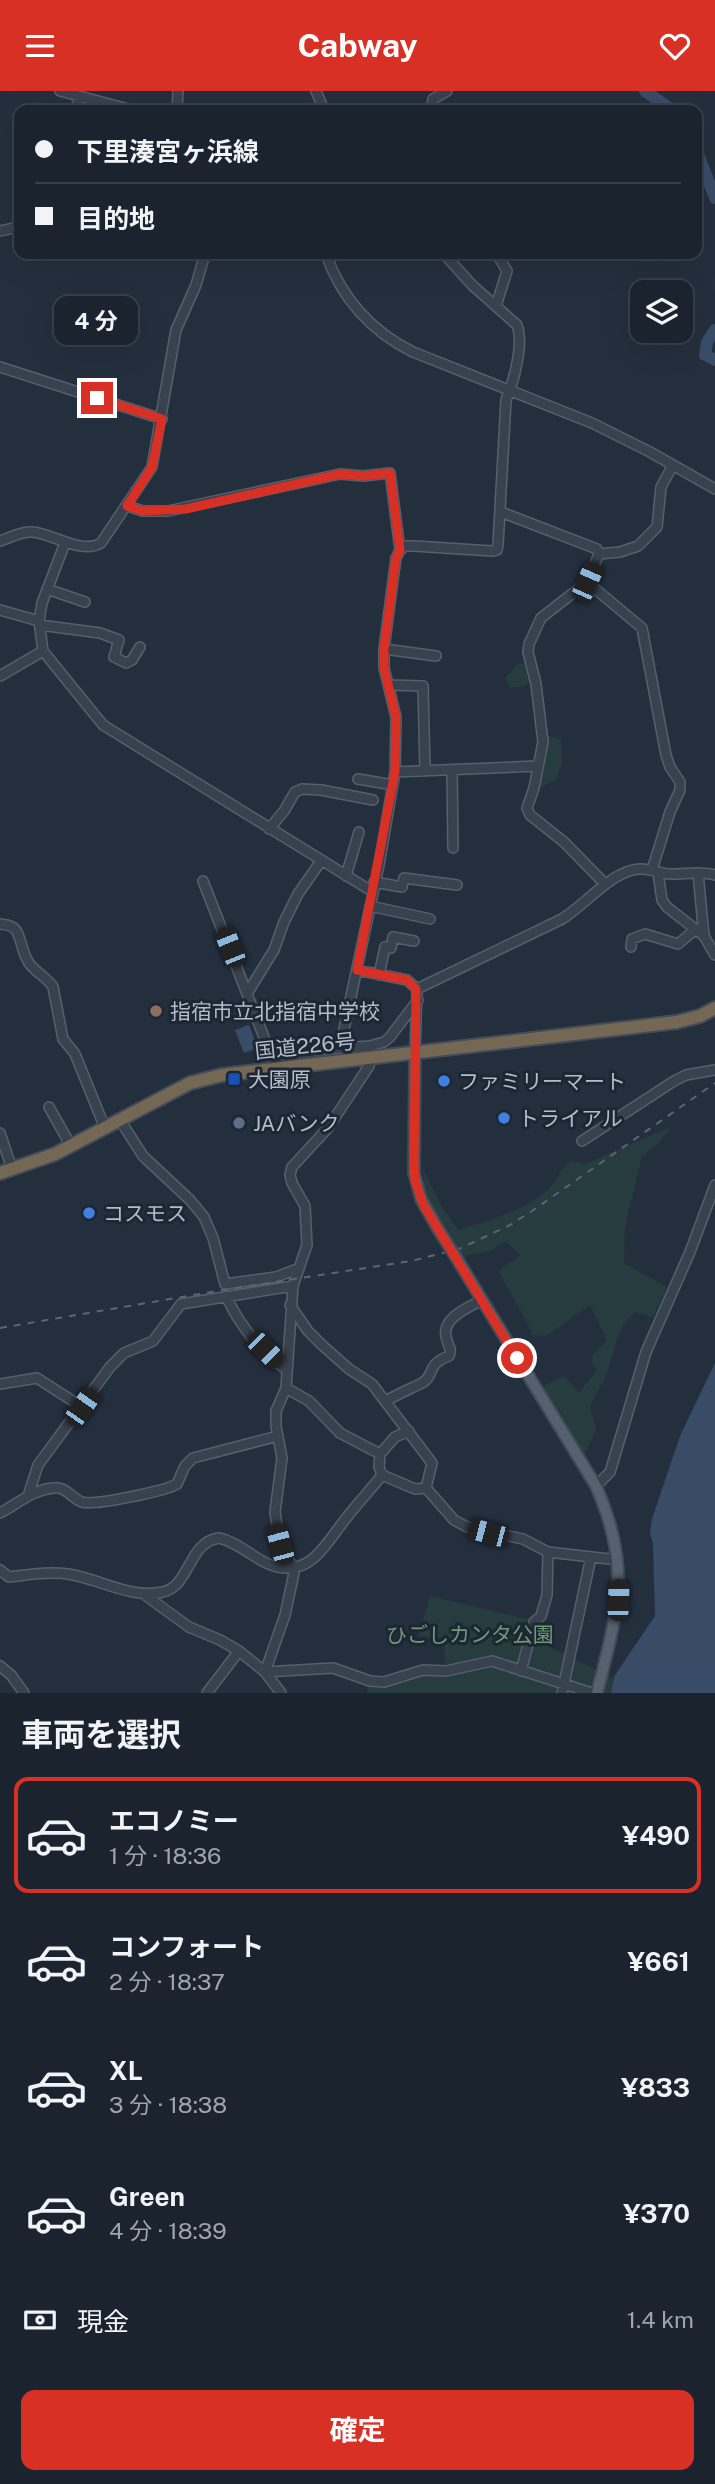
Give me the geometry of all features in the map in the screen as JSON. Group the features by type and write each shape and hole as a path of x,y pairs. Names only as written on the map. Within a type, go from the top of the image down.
{"highway":[{"name":"国道226号","path":"6,1171 71,1146 190,1083 222,1075 275,1064 369,1058 677,1022 700,1016 715,1008"}],"main road":[{"path":"415,1052 414,1173 421,1199 596,1486 610,1521 618,1560 617,1608 595,1693"}],"street":[{"path":"60,91 114,105"},
{"path":"432,105 433,99 447,91"},
{"path":"0,541 33,532 65,543 97,546 127,506 152,467 176,330 203,259"},
{"path":"328,259 334,276 347,296 373,326 391,341 601,427 715,489"},
{"path":"340,1048 395,772 396,717 384,668 384,649 396,558 405,546 497,550 506,400 520,341 519,330 517,325 472,285 450,259"},
{"path":"496,306 507,271 500,259"},
{"path":"0,367 162,419"},
{"path":"599,554 620,552 638,546 657,527 661,487 673,465"},
{"path":"127,506 143,511 186,509 340,474 363,476 390,473 400,550"},
{"path":"501,512 597,549 599,554 587,582 541,618 529,645 543,741 534,788 527,808 530,815 549,828 605,884"},
{"path":"65,543 47,589 39,623 43,651 103,725 346,876 374,888 402,887 404,878 457,885"},
{"path":"587,582 642,628 666,755 680,782 680,790 670,812 655,872 662,901 700,932 715,955"},
{"path":"47,589 85,603"},
{"path":"0,610 39,623 100,633 119,640 114,657 126,663 132,660 140,647"},
{"path":"384,649 436,656"},
{"path":"0,676 43,651"},
{"path":"389,685 423,686 425,771"},
{"path":"395,772 537,766"},
{"path":"452,770 453,848"},
{"path":"358,779 393,785"},
{"path":"269,829 285,811 295,792 302,789 373,800"},
{"path":"346,876 359,832"},
{"path":"248,992 274,950 298,894 321,862"},
{"path":"203,881 275,1064 301,1051 384,1042 393,1033 417,994 562,919 579,909 605,884 636,869 715,875"},
{"path":"698,873 700,932"},
{"path":"370,906 430,919"},
{"path":"0,924 11,926 16,931 30,965 53,987 63,1039 75,1054 104,1128"},
{"path":"631,947 632,939 645,934 678,944 700,932"},
{"path":"379,975 385,947 391,948 393,937 414,941"},
{"path":"357,970 407,980 417,994 415,1052"},
{"path":"265,1672 291,1596 293,1567 280,1544 275,1528 282,1458 276,1411 286,1388 293,1286 307,1245 305,1206 292,1183 292,1167 328,1128 369,1066 369,1058"},
{"path":"582,1141 686,1075 715,1070"},
{"path":"49,1107 71,1146"},
{"path":"120,1120 143,1156 190,1200 204,1217 213,1238 225,1284 276,1277 297,1269"},
{"path":"0,1133 6,1171"},
{"path":"596,1486 610,1472 646,1352 690,1252 715,1185"},
{"path":"29,1493 38,1465 116,1359 153,1341 181,1304 293,1286"},
{"path":"226,1296 236,1318 286,1370"},
{"path":"386,1401 423,1382 434,1363 449,1356 451,1350 445,1333 449,1322 482,1300"},
{"path":"290,1305 308,1331 349,1370 372,1384 409,1431 432,1462 426,1488"},
{"path":"0,1384 37,1378 82,1407"},
{"path":"286,1388 301,1394 340,1433 380,1454"},
{"path":"409,1431 395,1437 380,1454 379,1467 382,1475 415,1489 426,1488"},
{"path":"0,1513 29,1493 58,1487 79,1501 91,1503 161,1490 177,1484 192,1458 278,1436"},
{"path":"145,1595 173,1588 193,1556 214,1538 224,1539 276,1567 293,1567 318,1556 382,1475"},
{"path":"426,1488 459,1524 488,1533 523,1539 548,1552 618,1560"},
{"path":"521,1671 534,1622 541,1616 547,1595 548,1552"},
{"path":"563,1688 591,1557"},
{"path":"0,1570 9,1577 41,1573 70,1574 105,1586 145,1595 189,1627 239,1651 265,1672 281,1693"},
{"path":"207,1693 239,1651"},
{"path":"265,1672 334,1668 370,1681 384,1682 413,1672 446,1671 483,1661 498,1662 563,1688 595,1693"},
{"path":"0,1666 11,1675 24,1693"}],"green space":[{"path":"528,662 532,678 528,684 523,687 510,687 505,678 517,665"},
{"path":"545,735 561,739 562,762 556,780 541,787 536,786"},
{"path":"672,1126 658,1144 642,1156 625,1227 624,1263 667,1287 653,1318 636,1312 621,1330 605,1376 590,1407 596,1430 582,1460 539,1388 564,1376 579,1393 597,1370 591,1361 593,1354 607,1340 590,1305 546,1336 532,1335 499,1271 520,1255 506,1241 489,1252 454,1257 427,1198 422,1167 442,1207 458,1230 505,1215 528,1204 552,1187 563,1168 572,1161 586,1164"},
{"name":"ひごしカンタ公園","path":"430,1596 531,1620 527,1636 644,1693 367,1693 368,1683 446,1668 443,1639 419,1636"}],"water":[{"path":"249,1025 258,1048 244,1053 235,1030"},
{"path":"715,1363 715,1693 611,1693 615,1675 655,1616 653,1543 650,1533 652,1519 680,1436"}],"waterway":[{"path":"645,91 665,105"},
{"path":"702,164 715,198"},
{"path":"715,330 707,342 705,355 715,360"}],"railway":[{"path":"0,1328 411,1261 459,1249 510,1225 532,1211 715,1083"}],"place":[{"name":"指宿市立北指宿中学校","path":"156,1011"},
{"name":"大園原","path":"234,1079"},
{"name":"ファミリーマート","path":"444,1081"},
{"name":"トライアル","path":"504,1118"},
{"name":"JAバンク","path":"239,1123"},
{"name":"コスモス","path":"89,1213"}],"route":[{"path":"97,398 162,419 152,467 127,506 143,511 186,509 340,474 363,476 390,473 400,550 396,558 384,668 396,717 395,772 357,970 407,980 416,989 415,1181 424,1206 517,1358"}]}
